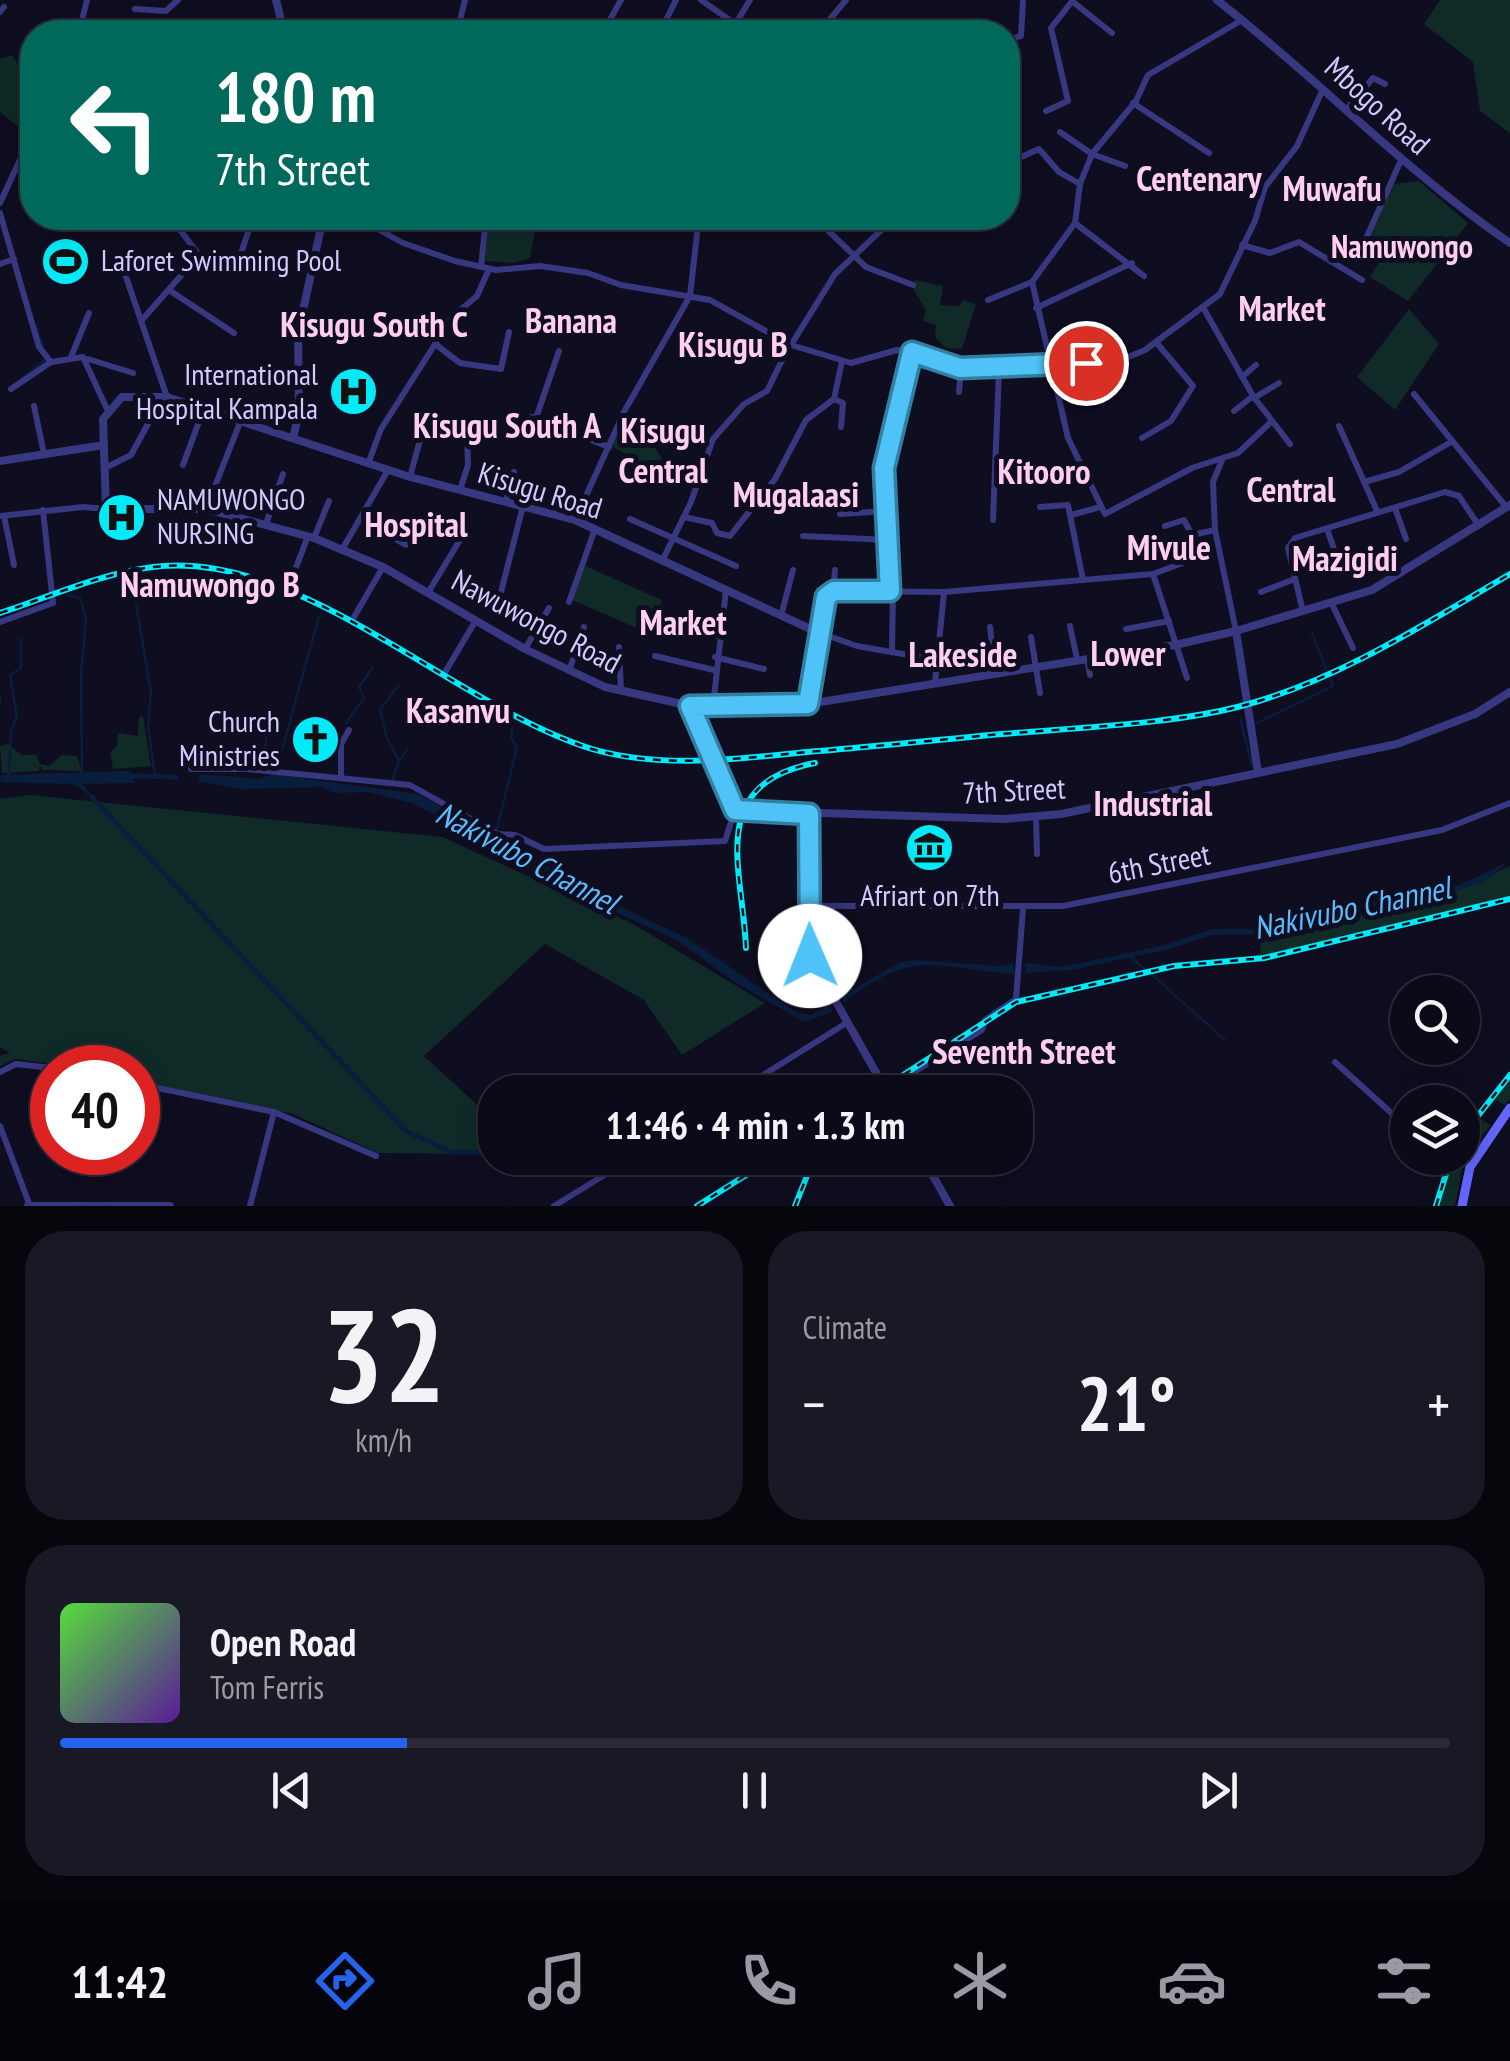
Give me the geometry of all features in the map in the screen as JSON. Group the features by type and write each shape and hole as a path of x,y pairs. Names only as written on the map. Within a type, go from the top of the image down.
{"main road":[{"path":"1462,1206 1470,1168 1510,1108"}],"street":[{"path":"135,9 166,11 178,0"},
{"path":"701,0 731,20"},
{"path":"830,20 846,0"},
{"path":"1020,36 1023,0"},
{"name":"Mbogo Road","path":"1217,0 1324,88 1443,196 1510,243"},
{"path":"1046,111 1068,102 1051,28 1073,1 1112,33"},
{"path":"988,300 1032,282 1075,223 1080,184 1092,154 1134,104 1146,78 1158,66 1242,20"},
{"path":"1347,109 1373,78 1385,84"},
{"path":"380,230 418,250 485,268 572,270 620,285 690,296 729,308 790,345 842,361 859,362 897,350 960,368 999,370 1121,360 1204,309 1225,286 1265,187 1300,140 1324,88"},
{"path":"1134,104 1209,153"},
{"path":"1060,132 1092,154 1124,166"},
{"path":"1020,158 1041,150 1059,172 1080,184"},
{"path":"1364,244 1402,158"},
{"path":"0,203 20,160"},
{"path":"0,214 39,348 51,362"},
{"path":"1075,223 1144,276"},
{"path":"141,321 199,255 184,230"},
{"path":"240,256 249,230"},
{"path":"293,438 299,413 295,354 321,230"},
{"path":"368,464 382,429 435,344 455,314 478,296 485,268 486,230"},
{"path":"576,520 608,447 690,296 697,230"},
{"path":"825,230 852,258 884,276 914,284"},
{"path":"662,560 684,517 713,439 744,404 767,391 820,293 881,230"},
{"path":"1242,244 1270,254 1298,242 1362,280"},
{"path":"0,264 14,259"},
{"path":"1036,308 1132,263"},
{"path":"123,268 167,398"},
{"path":"1032,282 1068,438 1100,507 1108,514 1192,468 1238,453 1270,423"},
{"path":"169,290 234,333"},
{"path":"1204,309 1253,397 1290,444"},
{"path":"71,357 89,313"},
{"path":"435,344 460,363 501,369 509,332"},
{"path":"1142,438 1171,421 1194,386 1156,342"},
{"path":"559,352 534,418 608,447"},
{"path":"892,651 884,468 912,352"},
{"path":"11,390 51,362 71,357 86,358 133,374"},
{"path":"86,358 107,409 103,419 106,509"},
{"path":"684,517 712,523 726,538 739,520 756,509 806,420 834,400 842,361"},
{"path":"1242,376 1256,365"},
{"path":"959,392 960,368"},
{"path":"993,520 999,370"},
{"path":"1234,410 1278,383"},
{"path":"1414,394 1450,442 1508,507"},
{"name":"Kisugu Road","path":"107,409 132,395 167,398 410,477 576,520 817,632"},
{"path":"834,400 843,404 841,427"},
{"path":"34,406 44,454"},
{"path":"184,465 204,408"},
{"path":"206,509 241,420"},
{"path":"105,468 131,455 148,422"},
{"path":"1339,426 1378,513"},
{"path":"460,490 468,465 467,436"},
{"path":"410,477 420,440"},
{"path":"1364,482 1399,472 1450,442"},
{"path":"0,460 104,444"},
{"path":"1222,460 1213,482 1215,530 1236,631 1258,772"},
{"path":"343,548 388,470"},
{"path":"506,501 514,472"},
{"path":"266,524 283,474"},
{"path":"1303,612 1290,542 1452,492 1480,526"},
{"path":"289,586 329,502"},
{"path":"1040,507 1064,502 1071,515 1082,580"},
{"path":"500,592 523,505"},
{"path":"1071,515 1100,507"},
{"name":"Nawuwongo Road","path":"2,516 43,510 206,509 266,524 343,548 383,567 568,671 621,692 690,706 713,706 808,704 1175,645 1236,631 1332,604 1399,576 1508,507"},
{"path":"1395,508 1406,538"},
{"path":"0,622 54,603 43,510"},
{"path":"840,514 886,511"},
{"path":"2,516 14,565"},
{"path":"360,519 406,545 411,541"},
{"path":"630,519 736,566"},
{"path":"1165,526 1184,520 1192,535 1215,530"},
{"path":"569,602 595,529"},
{"path":"1326,529 1340,566"},
{"path":"429,592 463,535"},
{"path":"803,536 888,540"},
{"path":"808,704 817,632 826,597 834,591 944,592 1153,574 1185,562"},
{"path":"354,617 383,567"},
{"path":"782,616 793,570"},
{"path":"834,591 836,570"},
{"path":"1153,574 1188,678"},
{"path":"1261,592 1295,579"},
{"path":"713,706 717,636 726,590"},
{"path":"935,682 944,592"},
{"path":"1332,604 1354,648"},
{"path":"524,649 549,608"},
{"path":"444,674 476,620"},
{"path":"1126,629 1169,621"},
{"path":"1070,626 1076,659"},
{"path":"568,671 584,627"},
{"path":"990,627 995,673"},
{"path":"671,629 717,636"},
{"path":"817,632 857,646 937,660"},
{"path":"1031,637 1040,694"},
{"path":"619,647 621,692"},
{"path":"655,656 714,670"},
{"path":"715,657 764,669"},
{"path":"1087,658 1090,675"},
{"name":"7th Street","path":"735,810 1036,816 1397,744 1475,714 1510,692"},
{"path":"191,769 246,768 416,787 498,834 515,835 544,849 724,841 735,810 690,706"},
{"path":"342,778 341,744 349,730"},
{"name":"6th Street","path":"809,906 1023,910 1062,906 1442,830 1510,804"},
{"path":"809,814 810,956 877,1075"},
{"path":"1036,816 1037,854"},
{"path":"911,1075 982,1030 984,1020 1016,999 1023,910"},
{"path":"763,1075 848,1022"},
{"path":"1335,1062 1390,1112"},
{"path":"0,1072 16,1064 30,1066"},
{"path":"160,1089 274,1112 376,1156"},
{"path":"250,1206 274,1112"},
{"path":"0,1126 29,1206 170,1206"},
{"path":"554,1206 604,1175"},
{"path":"933,1175 950,1206"}],"green space":[{"path":"1440,0 1510,0 1510,133 1480,111 1473,62 1424,24"},
{"path":"12,55 20,67 20,128 0,112 0,59"},
{"path":"1419,181 1468,223 1408,301 1370,277 1380,261 1366,246 1393,184"},
{"path":"488,230 535,231 530,258 513,263 485,261"},
{"path":"915,280 943,286 940,305 960,306 963,300 976,304 962,349 946,348 935,337 936,325 923,321 926,310 912,287"},
{"path":"1409,309 1439,344 1395,410 1357,377"},
{"path":"619,431 649,440 673,474 627,464 629,456 610,445"},
{"path":"585,566 662,600 648,633 570,599"},
{"path":"143,716 151,766 113,769 110,752 117,746 118,733 138,736 139,717"},
{"path":"8,744 21,755 36,755 40,764 49,766 62,755 77,756 82,771 42,770 40,765 39,771 2,773 0,746"},
{"path":"30,795 442,837 633,924 765,1003 682,1055 644,1000 545,944 424,1056 478,1105 478,1154 378,1153 293,1114 160,1086 160,1045 30,1045 30,1061 15,1059 0,1066 0,1056 10,1053 0,1047 0,799"},
{"path":"1510,866 1510,896 1260,956 1261,934 1287,933 1367,910 1456,891"},
{"path":"1510,1079 1510,1099 1505,1105 1495,1100 1480,1119 1486,1105"},
{"path":"1480,1119 1491,1125 1480,1139"},
{"path":"1448,1175 1461,1175 1455,1206 1437,1206"}],"water":[{"path":"128,771 135,783 82,784 94,799 74,784 0,782 1,775"},
{"path":"200,774 258,779 273,774 417,794 513,842 582,889 687,938 795,1011 811,1015 829,1004 833,1012 804,1022 736,983 678,941 565,888 518,857 412,803 368,792 334,793 322,787 241,789 198,781"},
{"path":"1510,861 1483,882 1456,891 1316,917 1269,934 1212,935 1166,950 1071,970 1026,973 1025,963 1062,967 1160,946 1212,929 1268,929 1314,912 1460,885"},
{"path":"913,960 999,966 1012,963 1016,974 945,966 908,967 868,985 844,1003 841,996 899,963"}],"waterway":[{"path":"36,326 43,347"},
{"path":"21,379 46,359"},
{"path":"69,595 80,598 86,618 81,674 82,773"},
{"path":"136,604 151,692 148,725 155,776"},
{"path":"277,768 319,616"},
{"path":"1255,724 1333,686 1312,633"},
{"path":"9,777 11,730 17,717 10,675 21,668 21,639"},
{"path":"346,723 364,698 359,687 373,667"},
{"path":"386,735 380,710 398,686"},
{"path":"0,696 0,704"},
{"path":"262,767 271,706"},
{"path":"1240,718 1252,765"},
{"path":"497,829 517,747 511,738 513,720"},
{"path":"387,738 399,761 392,781"},
{"path":"400,760 408,748"},
{"name":"Nakivubo Channel","path":"130,776 176,777"},
{"path":"92,797 406,1131 450,1152 478,1153"},
{"path":"1128,954 1145,970"},
{"path":"1150,973 1225,1040"}],"railway":[{"path":"0,613 134,570 208,568 264,582 320,605 486,700 592,749 645,759 699,761 1119,725 1217,712 1280,694 1348,665 1510,574"},
{"path":"746,948 738,860 738,834 744,810 757,790 780,774 815,763"},
{"path":"903,1075 1016,1002 1174,966 1264,958 1510,899"},
{"path":"1480,1113 1510,1075"},
{"path":"697,1206 746,1175"},
{"path":"795,1206 807,1175"},
{"path":"1436,1206 1446,1175"}],"place":[{"name":"Laforet Swimming Pool","path":"66,261"},
{"name":"International Hospital Kampala","path":"353,392"},
{"name":"NAMUWONGO NURSING","path":"122,517"},
{"name":"Church Ministries","path":"315,739"},
{"name":"Afriart on 7th","path":"930,847"}],"district":[{"name":"Centenary","path":"1199,179"},
{"name":"Muwafu","path":"1332,189"},
{"name":"Namuwongo","path":"1402,247"},
{"name":"Market","path":"1282,309"},
{"name":"Banana","path":"571,321"},
{"name":"Kisugu South C","path":"374,325"},
{"name":"Kisugu B","path":"733,345"},
{"name":"Kisugu South A","path":"507,426"},
{"name":"Kisugu Central","path":"663,451"},
{"name":"Kitooro","path":"1044,472"},
{"name":"Central","path":"1291,490"},
{"name":"Mugalaasi","path":"796,495"},
{"name":"Hospital","path":"416,525"},
{"name":"Mivule","path":"1169,548"},
{"name":"Mazigidi","path":"1345,559"},
{"name":"Namuwongo B","path":"210,585"},
{"name":"Market","path":"683,623"},
{"name":"Lower","path":"1128,654"},
{"name":"Lakeside","path":"963,655"},
{"name":"Kasanvu","path":"458,711"},
{"name":"Industrial","path":"1153,804"},
{"name":"Seventh Street","path":"1024,1052"}],"route":[{"path":"810,956 809,814 735,810 690,706 808,704 821,608 826,597 834,591 890,591 884,468 912,352 960,368 999,370 1086,363"}]}
